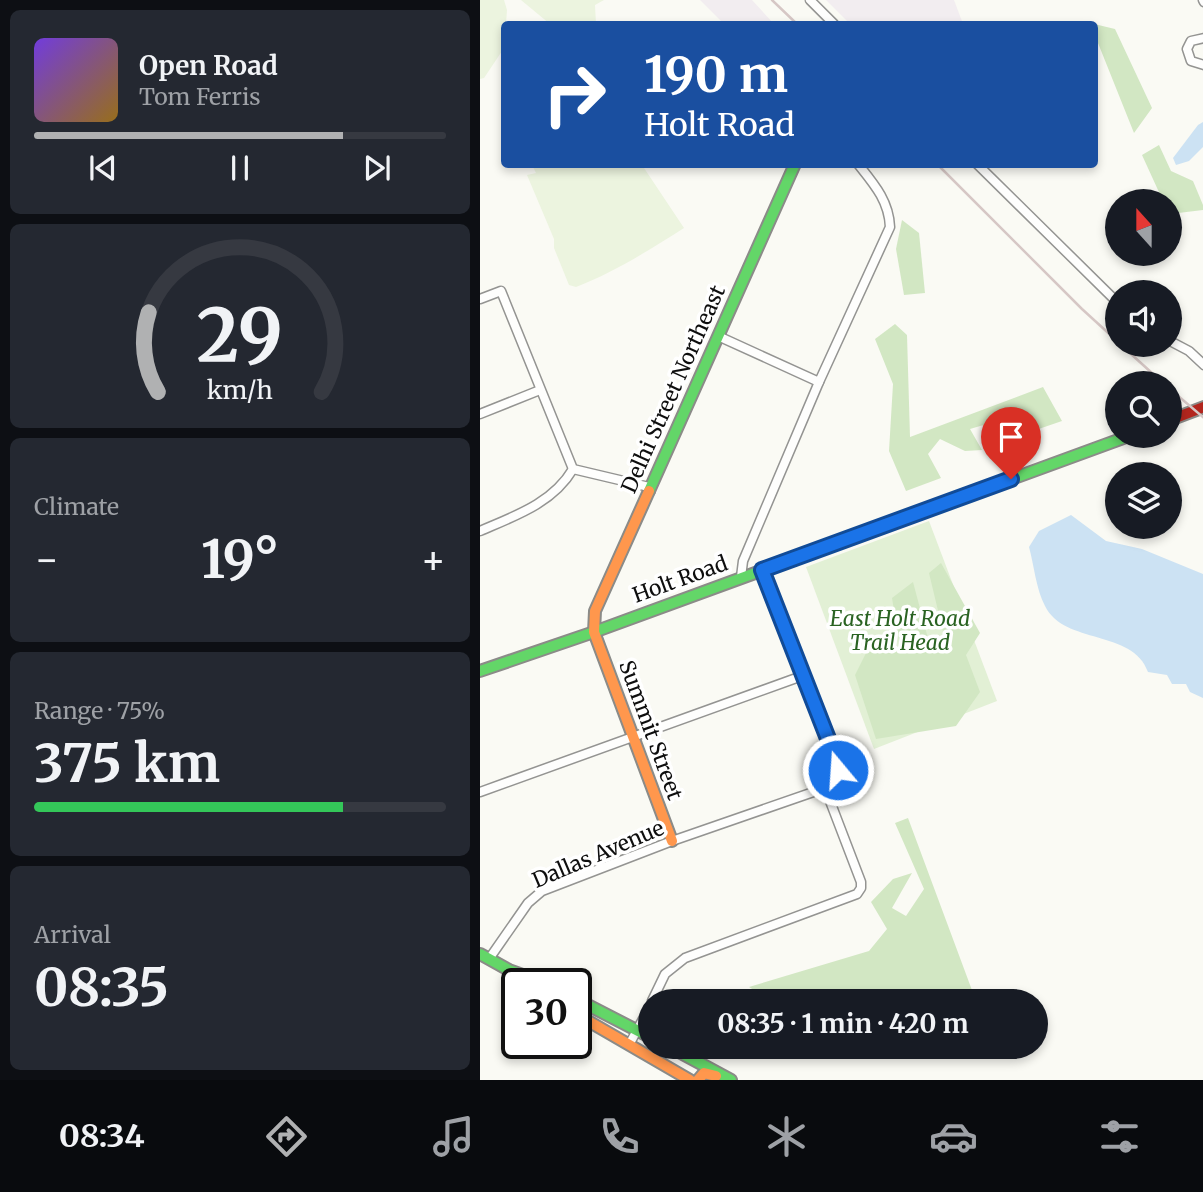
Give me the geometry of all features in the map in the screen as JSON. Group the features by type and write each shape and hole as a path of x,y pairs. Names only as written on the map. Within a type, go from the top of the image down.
{"main road":[{"name":"Delhi Street Northeast","path":"594,632 595,611 793,168"},
{"path":"1182,416 1203,408"},
{"name":"Holt Road","path":"480,671 594,632 1105,445"},
{"name":"Summit Street","path":"594,632 672,841"},
{"path":"484,956 505,968"},
{"path":"592,1007 638,1031"},
{"path":"592,1023 690,1080"},
{"path":"692,1059 730,1080"},
{"path":"698,1080 701,1075 707,1073 730,1080"}],"street":[{"path":"810,0 831,21"},
{"path":"1203,38 1191,41 1187,50 1191,61 1203,65"},
{"path":"741,577 743,561 819,382 890,228 890,215 884,199 861,168"},
{"path":"980,168 1105,290"},
{"path":"480,299 500,291 573,469"},
{"path":"718,336 819,382"},
{"path":"1182,347 1203,365"},
{"path":"480,414 540,390"},
{"path":"573,469 649,487"},
{"path":"480,531 528,510 543,500 557,490 573,469"},
{"path":"658,989 666,974 685,958 857,894 861,888 825,788 835,780 838,770 834,754 762,570"},
{"path":"480,792 802,676"},
{"name":"Dallas Avenue","path":"484,956 535,896 672,841 825,788"},
{"path":"629,1045 638,1031"}],"shaded area":[{"path":"700,0 752,0 771,21 721,21"},
{"path":"826,0 954,0 962,21 847,21"}],"green space":[{"path":"480,0 504,0 507,10 506,21 501,21 501,52 484,78 480,79"},
{"path":"521,0 604,0 595,5 596,21 546,21"},
{"path":"1098,25 1115,29 1152,108 1134,133 1098,43"},
{"path":"1159,145 1171,171 1193,181 1203,210 1182,213 1182,189 1158,189 1142,155"},
{"path":"534,168 644,168 684,228 604,275 576,287 569,285 554,248 554,239 527,175 536,173"},
{"path":"902,220 919,233 925,293 904,295 896,249"},
{"path":"895,324 907,335 910,437 1043,387 1062,421 1012,438 997,421 970,429 982,450 965,451 940,439 928,454 941,478 906,491 889,451 893,384 875,339"},
{"name":"East Holt Road Trail Head","path":"929,521 997,701 874,749 806,567"},
{"path":"941,563 980,633 966,655 980,692 956,726 876,739 855,675 871,643 901,653 892,598 913,582 930,646 946,644 929,573"},
{"path":"908,818 972,989 749,987 869,951 887,929 871,902 893,879 912,873 892,908 906,916 924,889 895,823"}],"water":[{"path":"1203,122 1203,147 1189,161 1176,165 1173,158"},
{"path":"1071,515 1106,541 1142,549 1203,574 1203,698 1190,692 1186,684 1172,684 1167,675 1148,672 1140,658 1128,649 1067,627 1054,618 1045,606 1037,585 1029,547 1039,531"}],"railway":[{"path":"772,0 794,21"},
{"path":"941,168 1105,330"},
{"path":"1134,357 1150,371"},
{"path":"1182,399 1204,418"}],"traffic: fast":[{"path":"649,491 793,168"},
{"path":"480,671 594,632 1105,445"},
{"path":"480,954 505,968"},
{"path":"592,1007 638,1031"},
{"path":"692,1059 731,1080"}],"traffic: slow":[{"path":"649,491 595,611 594,632 672,841"},
{"path":"592,1023 690,1080"},
{"path":"698,1080 704,1073 716,1076"}],"traffic: jam":[{"path":"1182,415 1204,407"}],"route":[{"path":"838,770 762,570 1011,479"}]}
